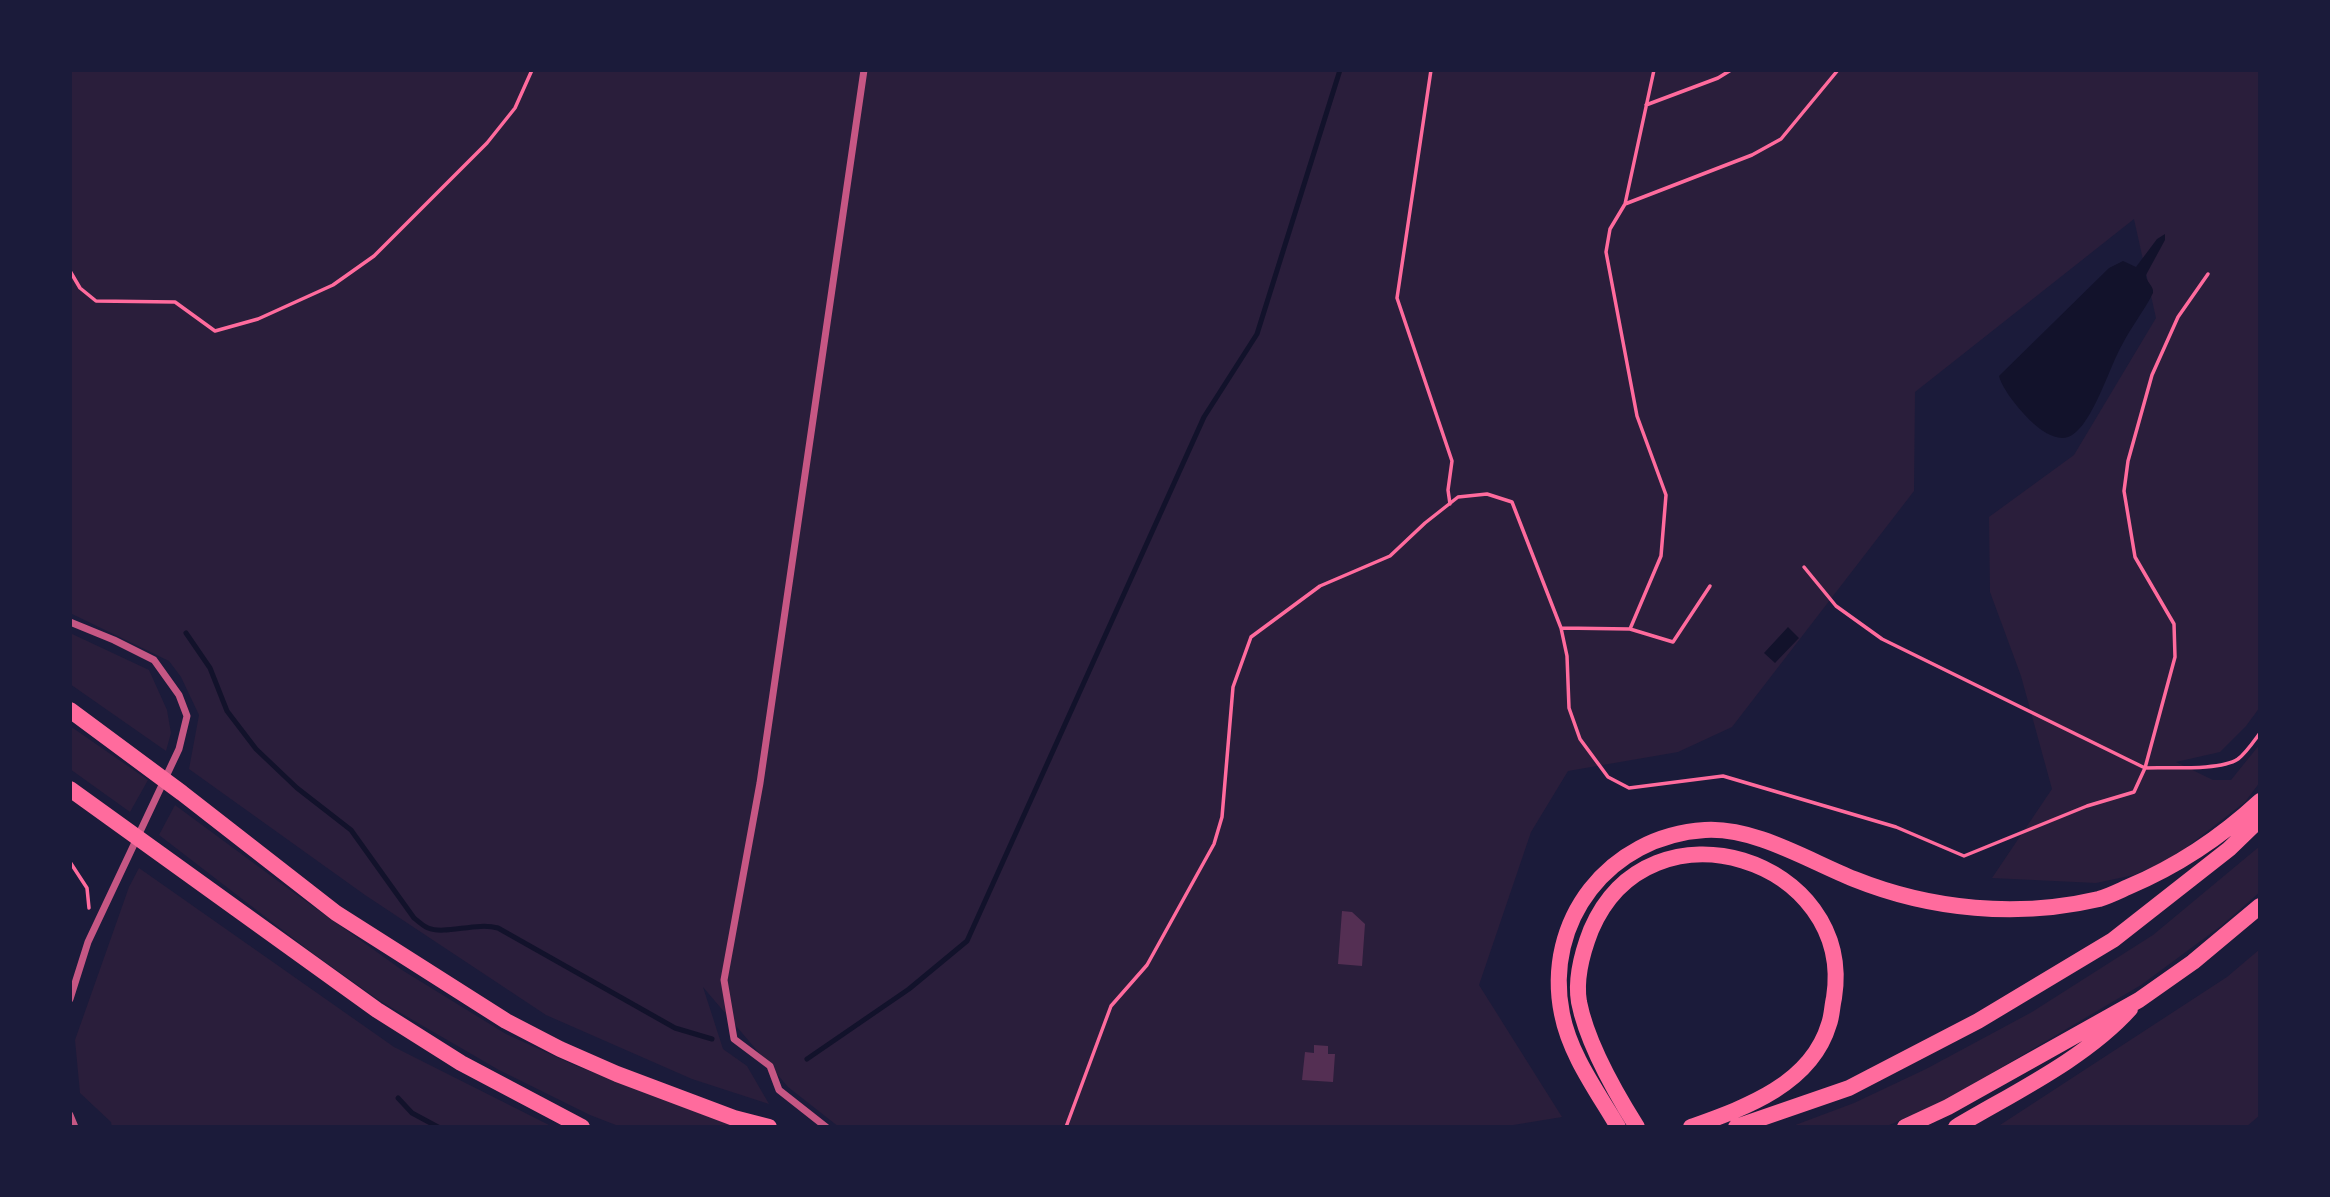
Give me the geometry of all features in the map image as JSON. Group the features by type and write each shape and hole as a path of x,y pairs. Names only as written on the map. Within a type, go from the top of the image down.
{"highway":[{"path":"70,710 336,913 506,1021 617,1074 734,1118 769,1127"},
{"path":"70,789 377,1010 461,1063 582,1127"},
{"path":"1624,1122 1577,1058 1562,1014 1558,971 1566,932 1581,900 1605,871 1636,850 1672,836 1706,830 1743,835 1799,854 1855,880 1917,899 1973,909 2018,909 2101,898 2162,873 2230,829 2260,801"},
{"path":"1736,1127 1849,1088 1978,1021 2113,940 2229,849 2260,819"},
{"path":"1624,1122 1579,1003 1578,973 1586,942 1599,912 1618,888 1644,868 1679,856 1711,854 1743,859 1772,872 1802,894 1822,923 1833,954 1835,992 1829,1025 1813,1056 1793,1078 1746,1107 1691,1127"},
{"path":"1905,1127 1948,1107 2139,1000 2193,962 2260,906"},
{"path":"1956,1127 2073,1057 2115,1026 2139,1000"}],"street":[{"path":"826,1127 779,1090 770,1066 734,1039 724,980 760,783 864,70"},
{"path":"70,622 154,660 179,695 187,716 179,750 92,935 70,999"},
{"path":"70,1115 75,1127"}],"path":[{"path":"70,271 80,288 96,301 175,302 215,331 258,319 333,285 374,256 487,143 515,108 532,70"},
{"path":"1431,70 1397,298 1452,461 1448,490 1450,504"},
{"path":"1630,629 1661,556 1666,495 1637,416 1606,252 1610,229 1625,204 1654,70"},
{"path":"1646,106 1718,78 1731,70"},
{"path":"1625,204 1752,155 1781,139 1838,70"},
{"path":"1066,1127 1111,1006 1147,965 1214,844 1222,817 1233,687 1251,637 1320,586 1390,556 1458,497 1487,494 1512,502 1560,628 1567,656 1569,708 1580,739 1608,777 1629,788 1723,776 1896,827 1964,856 2088,806 2134,792 2145,768 2175,657 2174,624 2135,557 2124,491 2128,461 2152,375 2178,317 2208,274"},
{"path":"70,289 80,288"},
{"path":"1804,566 1836,606 1882,639 2145,768 2221,765 2238,759 2260,733"},
{"path":"1560,628 1630,629 1673,642 1710,586"},
{"path":"70,862 88,888 92,935"}],"shaded area":[{"path":"70,70 2260,70 2260,707 2246,726 2220,752 2176,762 2213,780 2231,780 2260,744 2260,782 2245,802 2174,857 2134,875 2096,883 1992,878 2052,789 2021,676 1990,592 1989,517 2074,455 2156,318 2134,219 1915,392 1914,491 1732,727 1678,752 1568,771 1531,832 1479,985 1562,1117 1501,1127 839,1127 788,1087 703,987 723,1049 747,1066 769,1104 692,1079 546,1015 365,895 189,769 199,715 181,677 169,661 70,613"},
{"path":"2165,234 2165,240 2146,275 2153,293 2122,345 2092,410 2076,432 2068,437 2059,438 2045,432 2019,408 2004,388 1999,376 2109,268 2123,261 2136,267 2157,239"},
{"path":"1788,627 1799,638 1775,663 1764,653"},
{"path":"70,633 149,670 167,710 171,733 166,751 70,684"},
{"path":"70,726 148,780 130,812 70,769"},
{"path":"175,805 402,970 506,1034 574,1065 731,1125 730,1127 621,1127 590,1115 499,1070 380,1001 311,952 159,835"},
{"path":"2260,846 2260,892 2221,926 2141,985 1948,1099 1885,1127 1790,1127 1854,1103 1926,1069 2032,1012 2153,935"},
{"path":"139,868 394,1047 553,1127 112,1127 111,1122 80,1093 75,1040 129,887"},
{"path":"2260,949 2260,1115 2246,1127 1997,1127 2227,977"}],"building":[{"path":"1342,911 1352,912 1365,924 1362,966 1338,964"},
{"path":"1314,1045 1328,1046 1328,1054 1335,1054 1333,1082 1302,1080 1305,1052 1314,1053"}],"waterway":[{"path":"807,1059 909,989 967,941 1204,417 1257,334 1340,70"},
{"path":"186,633 210,668 227,711 256,749 297,788 351,830 414,918 435,930 480,926 498,928 675,1028 712,1039"},
{"path":"398,1098 412,1113 438,1127"}]}
